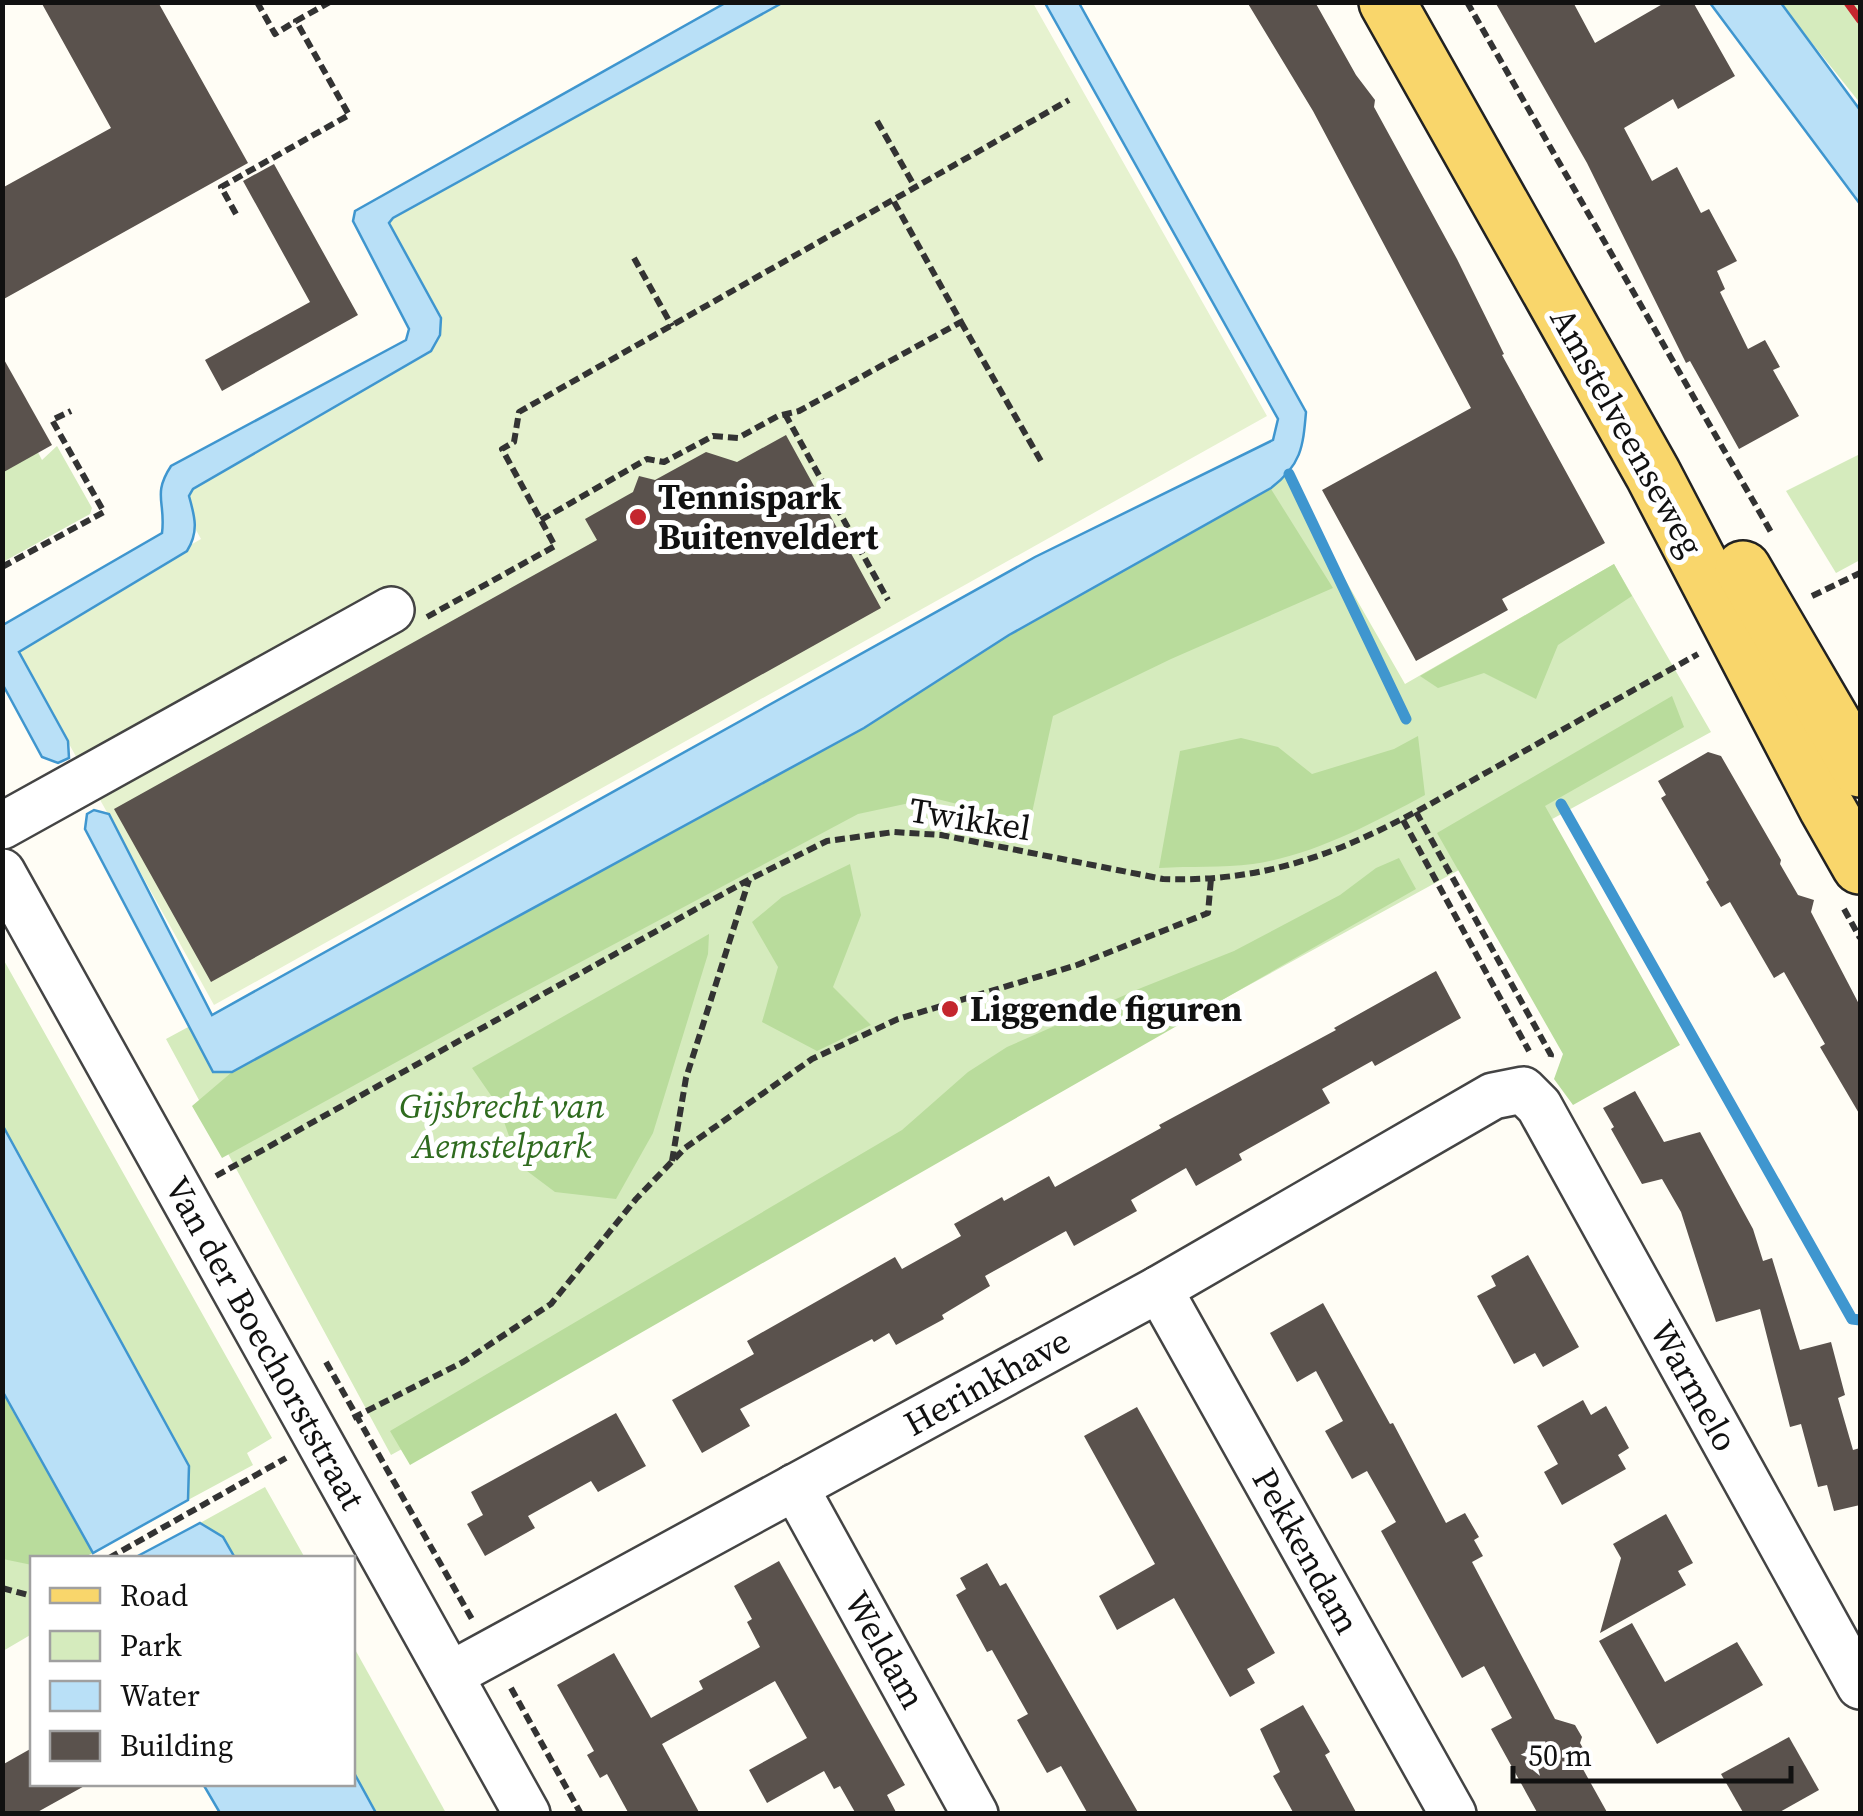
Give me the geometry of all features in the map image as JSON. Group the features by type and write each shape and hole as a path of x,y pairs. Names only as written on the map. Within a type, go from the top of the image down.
{"main road":[{"name":"Amstelveenseweg","path":"1387,2 1653,474 1860,866"},
{"name":"Amstelveenseweg","path":"1422,2 1675,465 1753,584 1860,768"}],"street":[{"path":"2,826 391,610"},
{"name":"Van der Boechorststraat","path":"2,872 526,1814"},
{"name":"Herinkhave","path":"450,1675 1159,1289 1494,1096 1535,1079"},
{"name":"Warmelo","path":"1535,1079 1540,1106 1860,1686"},
{"name":"Pekkendam","path":"1159,1289 1453,1814"},
{"name":"Weldam","path":"795,1487 975,1814"}],"path":[{"path":"257,2 275,34 330,2"},
{"path":"1468,2 1779,547"},
{"path":"236,214 221,187 350,115 296,21"},
{"path":"391,610 403,630 555,546 502,449 514,442 519,412 1069,100"},
{"path":"877,121 914,188"},
{"path":"893,200 1041,461"},
{"path":"634,258 672,326"},
{"path":"541,520 647,459 664,462 714,436 738,438 785,414 799,412 961,322"},
{"path":"2,566 104,512 52,420 71,411"},
{"path":"785,414 888,600"},
{"path":"1808,597 1860,573"},
{"name":"Twikkel","path":"183,1195 750,879 827,841 894,832 941,836 1163,879 1259,872 1314,859 1403,820 1700,652"},
{"path":"1416,812 1551,1056 1535,1079"},
{"path":"1403,820 1532,1056 1535,1079"},
{"path":"113,1556 318,1438 464,1362 551,1304 636,1199 685,1148 812,1059 881,1027 1077,965 1208,914 1211,878"},
{"path":"672,1162 686,1078 750,879"},
{"path":"2,1588 30,1595"}],"green space":[{"name":"Tennispark Buitenveldert","path":"771,3 1033,3 1267,416 214,1005 18,652 22,640 201,539 176,494 428,354 361,233"},
{"path":"1780,3 1860,3 1860,103"},
{"path":"32,441 42,460 57,446 92,508 90,514 3,562 2,458"},
{"name":"Gijsbrecht van Aemstelpark","path":"1267,443 1405,684 1614,564 1711,732 391,1455 166,1039"},
{"path":"1860,454 1860,560 1836,573 1786,491"},
{"path":"1258,488 1271,489 1333,588 1053,716 1030,822 933,798 858,814 222,1158 192,1106 232,1072 864,728 1009,635"},
{"path":"1614,564 1632,596 1558,645 1536,699 1484,673 1438,688 1420,676"},
{"path":"1672,696 1684,727 1545,806 1680,1045 1573,1105 1554,1079 1563,1054 1437,833"},
{"path":"1418,736 1425,795 1384,817 1320,846 1276,860 1159,868 1180,751 1241,738 1278,747 1312,774 1394,749"},
{"path":"1399,858 1416,889 410,1465 390,1431 902,1130 968,1072 1007,1047 1234,951 1340,895 1376,868"},
{"path":"850,864 861,915 833,987 871,1025 817,1051 762,1022 778,967 752,922 782,897"},
{"path":"709,934 708,954 653,1133 616,1199 555,1192 519,1165 499,1107 472,1068"},
{"path":"2,957 272,1438 247,1453 253,1465 188,1500 187,1486 78,1547 83,1556 30,1556 30,1635 3,1651"},
{"path":"5,1398 93,1553 30,1556 30,1565 3,1559"},
{"path":"265,1487 304,1556 234,1556 223,1537 200,1523"},
{"path":"355,1649 446,1813 376,1813 355,1775"}],"water":[{"path":"727,2 782,3 393,218 389,223 441,318 440,335 431,351 193,489 189,496 194,531 187,551 19,652 68,741 69,758 58,763 42,757 3,685 3,625 162,533 162,484 171,466 406,340 409,329 353,221 355,211"},
{"path":"1045,3 1079,3 1306,412 1302,446 1289,471 1271,488 1009,635 864,728 232,1072 213,1072 85,829 87,814 94,810 109,814 212,1015 1035,557 1273,440 1278,419"},
{"path":"1710,3 1781,3 1860,110 1860,204"},
{"path":"3,1126 189,1466 188,1500 93,1553 3,1392"},
{"path":"200,1523 223,1537 234,1556 138,1556"},
{"path":"355,1775 376,1813 220,1813 204,1786 355,1786"}],"building":[{"path":"41,2 158,2 248,163 2,300 2,188 111,128"},
{"path":"1247,2 1315,2 1356,75 1375,100 1374,107 1457,259 1502,355 1605,543 1502,599 1508,610 1416,661 1322,490 1471,408 1313,111"},
{"path":"1495,2 1573,2 1595,43 1666,2 1693,2 1735,76 1678,109 1673,99 1624,128 1652,181 1677,167 1701,213 1709,209 1737,261 1717,271 1725,289 1720,292 1748,349 1765,340 1780,367 1773,370 1799,416 1739,449 1690,361 1686,363 1587,163"},
{"path":"274,164 358,315 222,391 205,360 310,302 243,181"},
{"path":"2,356 52,445 2,473"},
{"path":"786,435 881,608 211,982 114,809 597,540 585,519 633,492 639,476 655,480 706,452 737,462"},
{"path":"1708,752 1721,756 1798,895 1814,900 1811,912 1860,1006 1860,1115 1820,1047 1825,1044 1784,972 1774,978 1730,902 1721,907 1661,798 1666,795 1658,781"},
{"path":"1436,971 1461,1018 1375,1066 1372,1061 1322,1089 1330,1103 1239,1154 1242,1160 1196,1186 1186,1168 1131,1200 1137,1211 1074,1246 1066,1231 985,1276 990,1286 942,1315 944,1319 896,1345 889,1333 874,1342 872,1339 740,1409 750,1426 702,1453 672,1400 754,1354 747,1341 895,1257 902,1269 961,1236 954,1224 1002,1197 1004,1201 1049,1176 1055,1187"},
{"path":"1635,1091 1664,1142 1700,1132 1753,1229 1763,1261 1772,1258 1800,1350 1831,1342 1845,1395 1838,1398 1853,1450 1860,1448 1860,1505 1834,1511 1827,1485 1818,1487 1801,1424 1790,1427 1760,1309 1716,1322 1681,1212 1662,1179 1642,1184 1611,1129 1614,1127 1603,1108"},
{"path":"1528,1255 1579,1347 1543,1367 1535,1353 1514,1364 1477,1296 1496,1286 1491,1276"},
{"path":"1323,1303 1446,1523 1465,1513 1479,1537 1474,1540 1483,1556 1472,1562 1555,1719 1575,1725 1582,1737 1580,1743 1588,1757 1579,1762 1608,1814 1538,1814 1491,1729 1512,1718 1484,1666 1462,1678 1381,1531 1396,1522 1367,1471 1352,1479 1325,1431 1343,1421 1316,1371 1297,1382 1270,1333"},
{"path":"1583,1400 1591,1415 1606,1406 1629,1448 1618,1455 1626,1469 1562,1505 1544,1472 1558,1464 1537,1426"},
{"path":"1137,1407 1275,1653 1247,1669 1255,1683 1230,1697 1174,1598 1117,1630 1099,1596 1155,1564 1084,1436"},
{"path":"616,1413 646,1466 598,1492 591,1481 528,1516 535,1528 485,1556 467,1524 483,1515 471,1492"},
{"path":"1666,1514 1693,1563 1678,1571 1686,1585 1600,1633 1621,1558 1613,1544"},
{"path":"779,1561 905,1785 887,1795 897,1814 856,1814 840,1786 834,1789 824,1771 767,1803 749,1770 807,1738 775,1681 662,1744 700,1814 629,1814 607,1774 600,1778 587,1755 594,1751 557,1685 614,1653 651,1718 703,1689 699,1681 760,1647 747,1622 752,1619 734,1586"},
{"path":"987,1563 1000,1586 1006,1583 1139,1814 1088,1814 1061,1766 1047,1773 1017,1720 1028,1714 956,1595 966,1589 960,1578"},
{"path":"1632,1623 1665,1682 1737,1642 1763,1685 1657,1744 1599,1641"},
{"path":"1303,1705 1330,1752 1325,1755 1357,1814 1294,1814 1273,1776 1280,1772 1260,1729"},
{"path":"1789,1737 1819,1790 1776,1814 1744,1814 1721,1774"},
{"path":"30,1749 30,1786 84,1786 34,1814 2,1814 2,1765"}],"waterway":[{"path":"1289,474 1406,719"},
{"path":"1561,804 1852,1319 1860,1320"}],"railway":[{"path":"1847,2 1860,20"}],"place":[{"name":"Tennispark Buitenveldert","path":"638,517"},
{"name":"Liggende figuren","path":"950,1009"}]}
